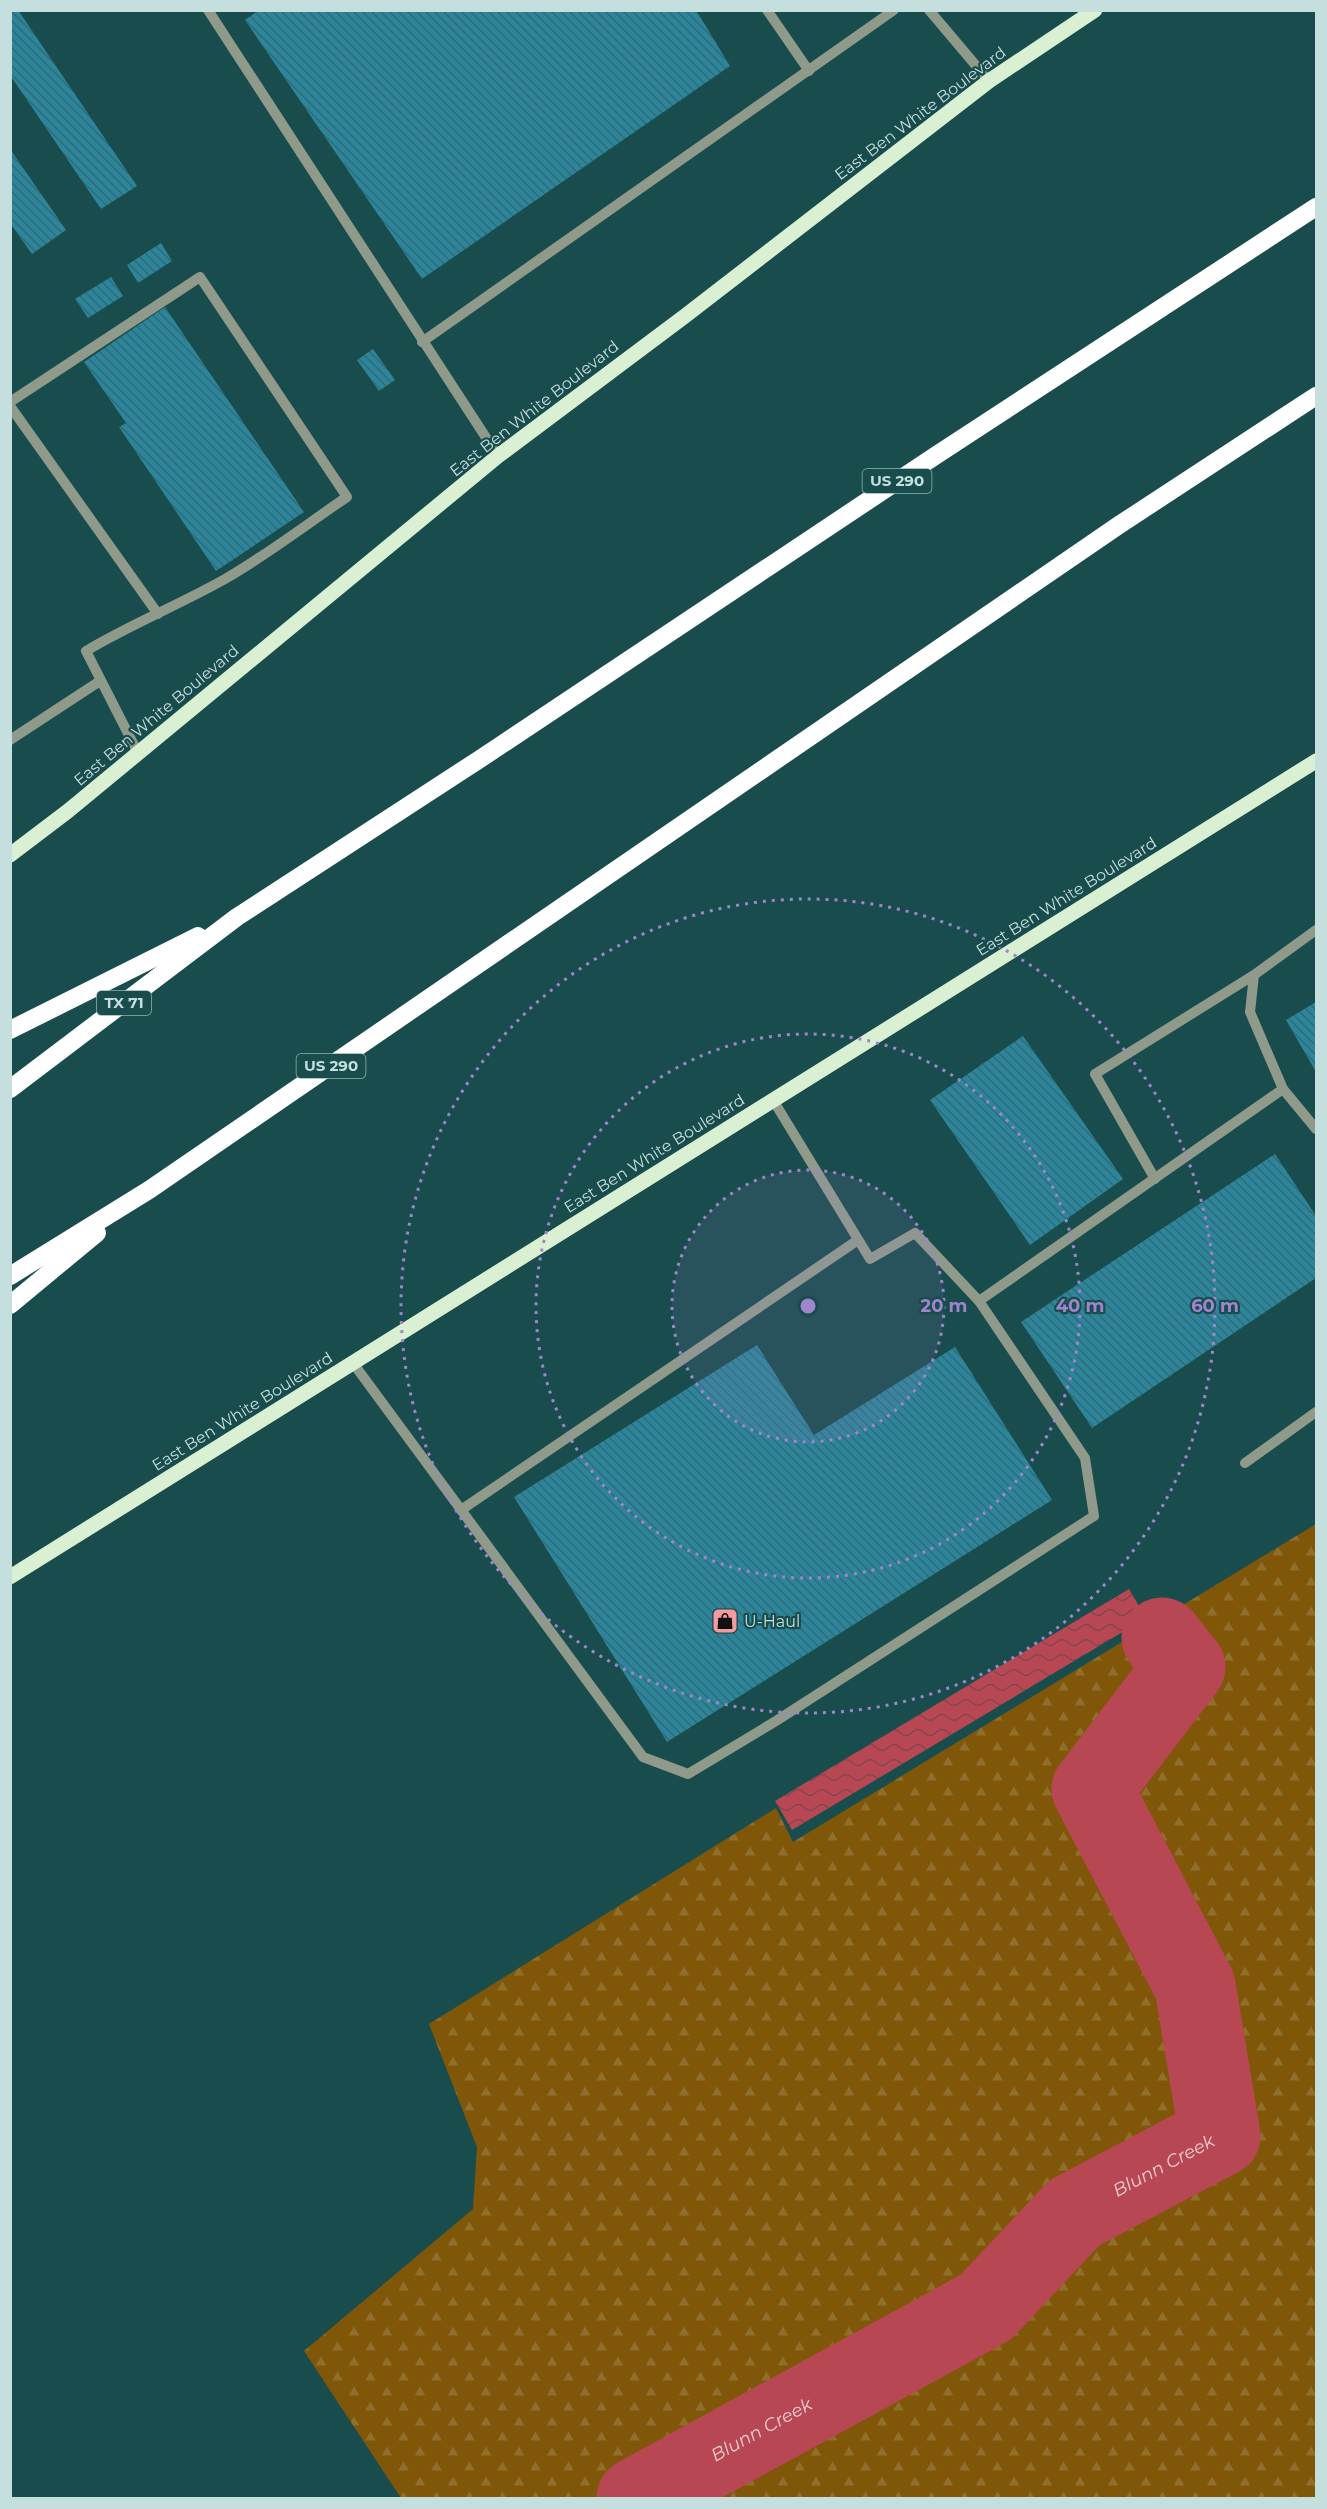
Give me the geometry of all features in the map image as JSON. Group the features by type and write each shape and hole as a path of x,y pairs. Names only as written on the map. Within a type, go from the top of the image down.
{"highway":[{"name":"US 290","path":"10,1030 237,916 480,759 935,456 1317,207"},
{"name":"US 290","path":"10,1305 149,1190 1119,525 1317,396"},
{"name":"TX 71","path":"10,1089 237,916"},
{"path":"10,1276 149,1190"}],"main road":[{"name":"East Ben White Boulevard","path":"10,855 138,753 498,456 685,316 989,81 1095,10"},
{"name":"East Ben White Boulevard","path":"10,1577 1317,761"}],"lane":[{"path":"208,10 498,456"},
{"path":"767,10 809,71"},
{"path":"422,342 894,10"},
{"path":"929,10 989,81"},
{"path":"138,753 86,651 117,633 159,614 226,578 347,497 200,277 10,404 159,614"},
{"path":"10,740 100,681"},
{"path":"1155,1179 1095,1074 1254,975 1317,930"},
{"path":"1254,975 1250,1012 1284,1089 1317,1129"},
{"path":"979,1300 1284,1089"},
{"path":"353,1363 643,1756 688,1774 776,1721 1094,1516 1084,1458 979,1300 915,1233 870,1259 773,1100"},
{"path":"461,1510 858,1240"},
{"path":"1245,1463 1317,1412"}],"green space":[{"path":"1316,1524 1316,2498 401,2498 304,2351 473,2209 477,2147 429,2024 776,1808 793,1842"}],"water":[{"path":"1129,1589 1146,1618 792,1830 775,1801"}],"building":[{"path":"10,10 18,10 137,186 101,209 10,75"},
{"path":"259,10 696,10 730,66 422,279 245,20"},
{"path":"10,149 66,230 32,254 10,223"},
{"path":"161,243 172,261 138,283 127,265"},
{"path":"111,277 123,296 88,318 75,299"},
{"path":"165,307 304,512 216,571 119,427 126,423 84,362"},
{"path":"373,349 395,380 379,391 357,360"},
{"path":"1316,1002 1316,1072 1286,1020"},
{"path":"1023,1036 1123,1179 1030,1245 930,1100"},
{"path":"1275,1154 1316,1216 1316,1278 1092,1428 1021,1322"},
{"name":"U-Haul","path":"757,1345 814,1435 955,1347 1052,1500 667,1742 514,1497"}],"waterway":[{"name":"Blunn Creek","path":"637,2498 986,2307 1074,2213 1220,2136 1195,1986 1092,1789 1185,1667 1162,1638"}],"place":[{"name":"U-Haul","path":"725,1621"}]}
